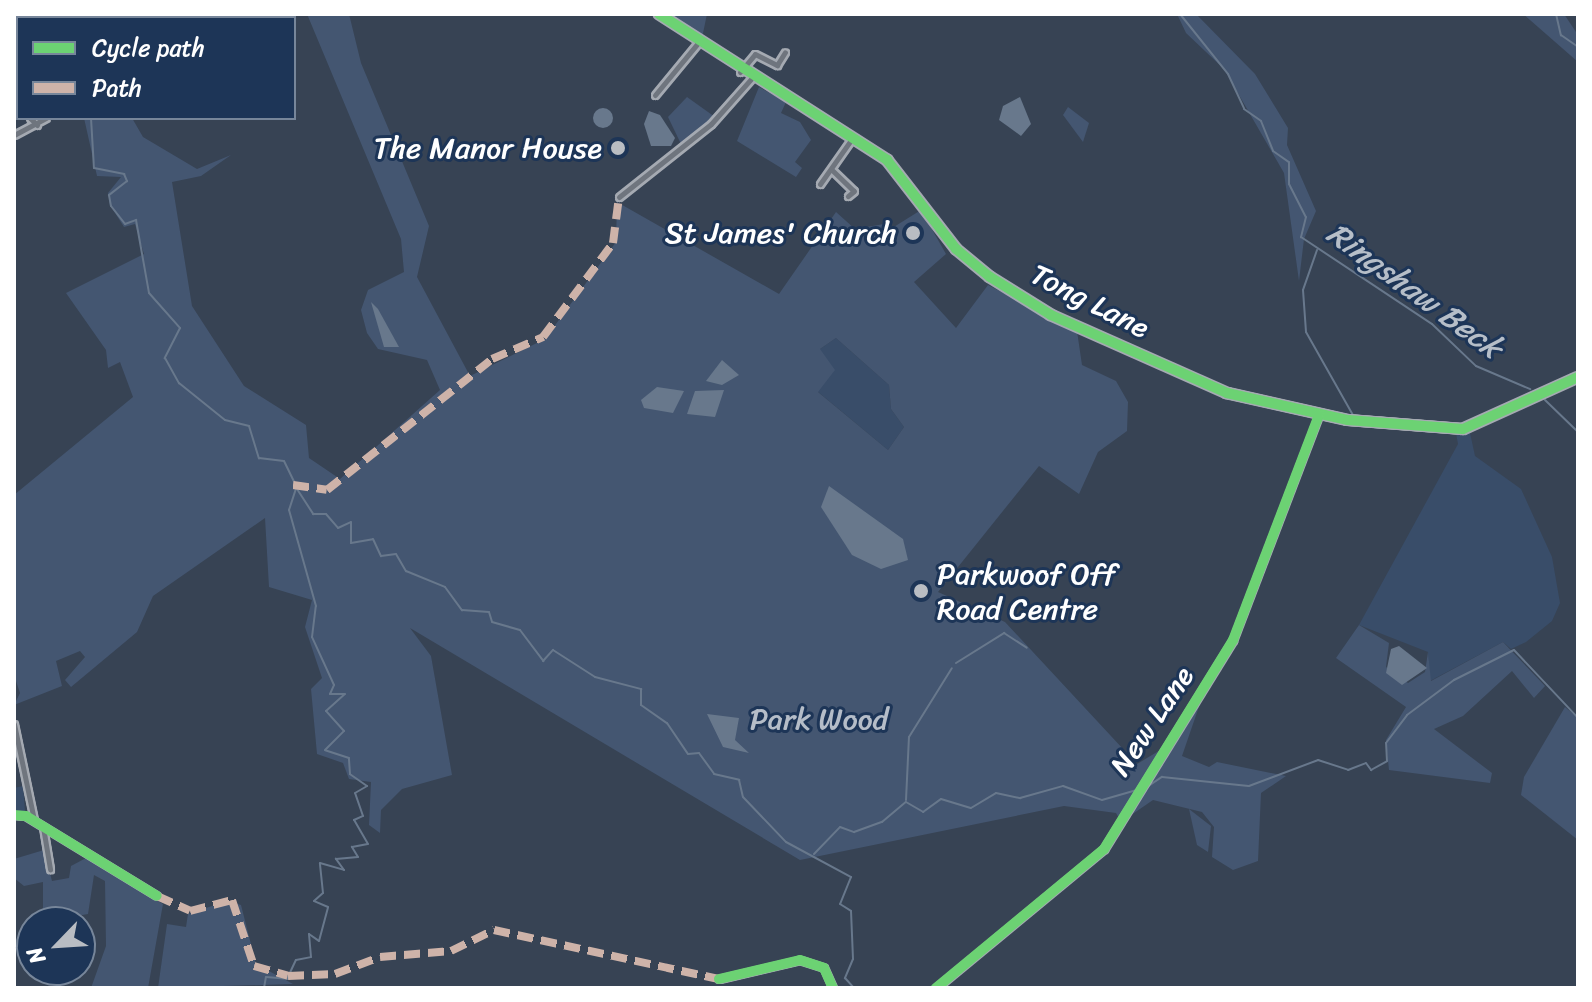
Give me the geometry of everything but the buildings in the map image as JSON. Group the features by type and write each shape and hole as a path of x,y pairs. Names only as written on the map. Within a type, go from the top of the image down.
{"street":[{"name":"Tong Lane","path":"659,14 697,44 751,79 854,136 917,191 965,258 1051,315 1227,393 1319,415 1467,429 1578,377"},
{"path":"655,95 697,44"},
{"path":"740,72 755,54 777,65 785,52"},
{"path":"619,197 697,135 751,79"},
{"path":"32,120 37,125"},
{"path":"14,135 43,120"},
{"path":"820,184 854,136"},
{"path":"832,170 854,191 848,196"},
{"name":"New Lane","path":"936,988 980,946 1089,867 1233,640 1319,415"},
{"path":"14,724 35,821"},
{"path":"14,815 35,821 157,896"},
{"path":"43,826 50,869"},
{"path":"719,979 800,960 824,968 833,988"}],"shaded area":[{"path":"1020,97 1031,124 1021,136 999,120 1003,106"},
{"path":"603,108 610,111 613,118 610,125 603,128 596,125 593,118 596,111"},
{"path":"649,111 660,115 675,138 671,146 651,146 644,124"},
{"path":"371,302 378,309 399,347 384,347"},
{"path":"836,338 889,385 891,409 904,427 888,450 817,391 804,360"},
{"path":"722,360 739,375 722,385 706,381"},
{"path":"657,387 684,391 673,413 644,408 641,400"},
{"path":"724,390 715,417 687,414 695,391"},
{"path":"1456,433 1470,433 1475,456 1521,489 1552,557 1560,603 1552,621 1526,642 1511,649 1503,642 1430,681 1428,652 1359,625 1458,444"},
{"path":"829,486 903,539 908,560 881,569 852,555 821,507"},
{"path":"1399,646 1427,668 1402,685 1386,673 1391,649"},
{"path":"707,714 739,718 735,740 749,753 723,747"},
{"path":"23,786 25,811 14,813 14,788"}],"green space":[{"name":"Park Wood","path":"307,14 349,14 361,63 429,226 417,277 470,376 545,339 616,242 617,202 779,294 836,212 855,229 884,224 889,230 921,210 946,254 914,282 956,328 988,285 1077,331 1082,365 1116,381 1128,402 1127,431 1098,452 1079,494 1039,466 938,592 1005,622 1137,764 1167,746 1204,692 1182,756 1209,767 1217,762 1286,776 1261,793 1258,861 1233,870 1212,857 1214,827 1202,812 1153,800 1121,822 1116,813 1064,806 800,860 410,628 431,656 452,775 402,789 381,810 380,833 369,825 371,782 349,779 343,763 317,754 311,689 322,678 305,627 312,600 269,587 265,518 153,596 137,632 71,687 65,680 85,657 80,651 56,661 62,686 14,705 20,693 14,675 14,495 133,397 120,362 108,368 106,350 66,293 144,254 135,224 124,227 110,205 108,193 121,177 97,176 84,120 133,120 143,137 197,169 231,155 201,176 172,182 192,306 244,386 306,425 309,458 340,479 440,390 427,360 378,349 367,333 361,310 368,290 404,272 401,239","holes":["836,338 889,385 891,409 904,427 888,450 818,392 835,370 820,349"]},
{"path":"667,14 707,14 702,38 699,39"},
{"path":"1177,14 1196,14 1255,74 1288,128 1287,145 1316,211 1304,239 1299,281 1284,173 1224,69 1186,33"},
{"path":"1523,14 1564,14 1578,35 1578,62"},
{"path":"759,87 786,102 781,113 800,122 811,140 795,162 802,168 796,177 737,141"},
{"path":"687,97 715,117 681,144 668,117"},
{"path":"1068,107 1089,123 1083,142 1063,115"},
{"path":"1359,625 1389,643 1386,667 1408,683 1425,672 1428,652 1431,681 1503,642 1545,686 1534,698 1512,671 1463,716 1434,729 1492,773 1490,783 1389,770 1386,740 1406,707 1336,658"},
{"path":"1565,707 1578,718 1578,840 1521,795 1524,777"},
{"path":"1189,809 1211,826 1208,852 1197,845"},
{"path":"44,850 52,881 69,878 71,866 86,858 163,904 148,988 91,988 96,986 96,974 106,946 105,881 94,875 89,906 43,906 43,882 24,886 14,878 14,859"},
{"path":"227,901 241,905 256,964 293,984 158,988 167,924 186,927 188,914"}],"waterway":[{"name":"Ringshaw Beck","path":"1180,14 1228,74 1244,109 1261,121 1273,151 1289,162 1289,184 1306,217 1301,237 1432,324 1476,366 1530,389"},
{"name":"Ringshaw Beck","path":"1556,14 1561,35 1578,47"},
{"path":"91,120 94,168 124,174 127,181 109,195 111,206 125,224 136,220 149,293 180,328 165,358 179,383 225,420 249,426 259,458 284,461 297,488"},
{"path":"1317,250 1303,290 1306,332 1353,415"},
{"path":"1545,400 1578,432"},
{"path":"264,988 266,977 287,979 296,960 311,957 309,934 319,941 328,907 314,901 323,893 320,863 344,870 336,859 358,857 352,847 368,844 354,820 363,816 355,793 367,786 350,774 349,758 325,750 344,731 326,711 345,694 330,694 334,685 312,637 316,606 289,510 296,489"},
{"path":"297,489 313,514 326,514 338,528 351,522 351,543 373,539 381,556 396,554 406,571 445,587 462,610 489,612 492,622 520,630 543,661 553,650 595,677 641,689 641,705 667,723 688,754 699,753 714,774 739,780 743,797 786,842 851,877 840,904 851,911 853,959 845,978 854,988"},
{"path":"956,663 1004,633 1027,648"},
{"path":"1144,789 1162,777 1249,786 1318,760 1348,770 1366,763 1371,770 1387,761 1386,743 1407,715 1454,680 1514,650 1578,718"},
{"path":"906,800 909,737 952,668"},
{"path":"814,854 840,827 854,832 882,822 906,802 923,812 941,799 971,808 996,793 1020,798 1063,786 1102,800 1138,790"}],"marked path":[{"path":"293,485 327,490 492,359 543,337 613,243 619,197"},
{"path":"157,896 190,911 232,900 254,966 288,976 335,974 380,957 451,951 494,930 719,979"}],"cycle path":[{"path":"659,14 887,160 956,249 990,277 1051,315 1227,393 1348,420 1463,429 1578,377"},
{"path":"936,988 1104,849 1233,640 1319,415"},
{"path":"14,815 26,816 157,896"},
{"path":"719,979 800,960 824,968 833,988"}],"place":[{"name":"The Manor House","path":"618,148"},
{"name":"St James' Church","path":"913,233"},
{"name":"Parkwoof Off Road Centre","path":"921,591"}]}
